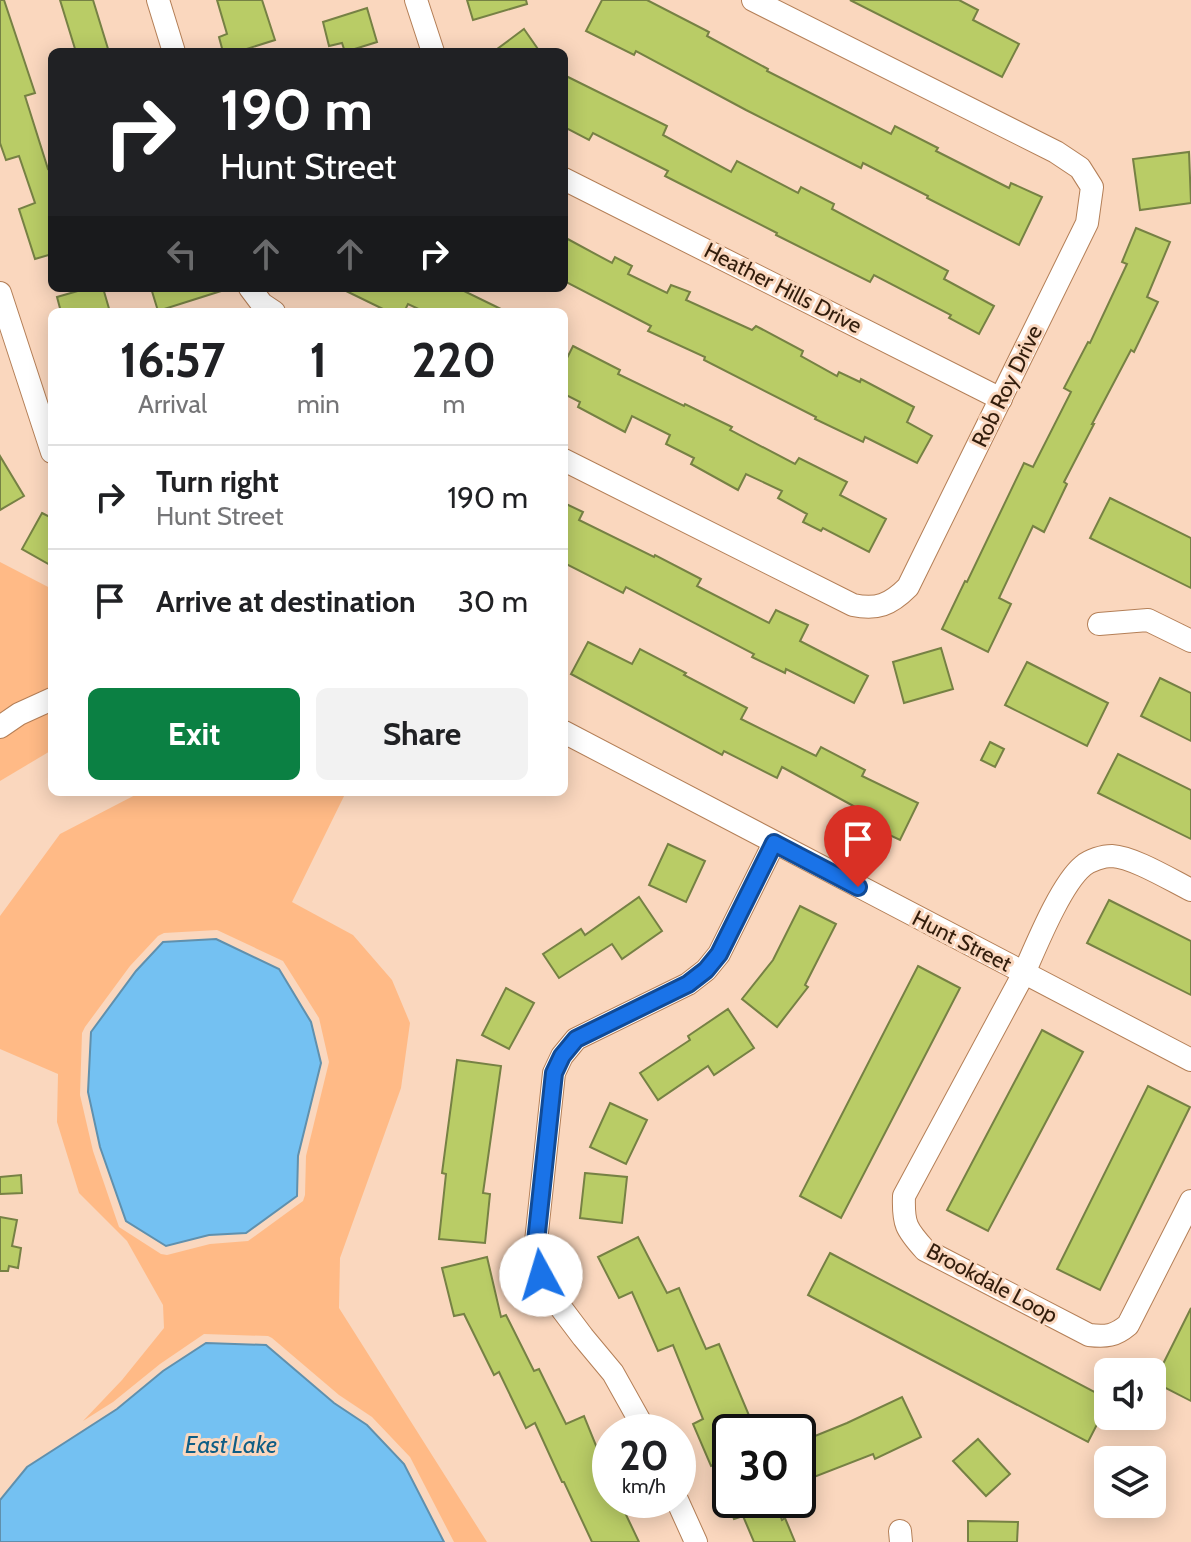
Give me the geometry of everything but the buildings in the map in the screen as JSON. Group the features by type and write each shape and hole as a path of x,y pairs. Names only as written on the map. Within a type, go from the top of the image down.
{"street":[{"path":"158,0 173,48"},
{"path":"416,0 432,48"},
{"name":"Rob Roy Drive","path":"568,462 853,605 867,608 883,606 897,599 908,587 1087,223 1092,187 1080,168 1056,152 753,0"},
{"name":"Heather Hills Drive","path":"568,181 1001,399"},
{"path":"253,292 268,308"},
{"path":"0,293 48,440"},
{"path":"1099,624 1148,620 1191,641"},
{"path":"0,727 48,701"},
{"name":"Hunt Street","path":"568,734 1191,1060"},
{"path":"636,1414 613,1373 549,1292 535,1251 554,1073 562,1056 576,1039 688,984 706,970 719,954 774,843"},
{"path":"1024,973 1070,881 1084,865 1096,859 1111,856 1127,859 1191,890"},
{"name":"Brookdale Loop","path":"1024,973 904,1196 903,1218 910,1234 925,1250 1089,1335 1104,1337 1118,1334 1128,1325 1191,1201"},
{"path":"685,1518 696,1542"}],"shaded area":[{"path":"0,562 48,587 48,690 0,715"},
{"path":"48,712 48,752 0,781 0,739 23,723"},
{"path":"133,796 344,796 292,902 353,935 392,980 410,1023 401,1088 340,1258 339,1308 487,1542 454,1542 410,1457 372,1417 339,1395 268,1336 204,1334 83,1421 122,1380 164,1328 163,1305 127,1241 79,1193 57,1122 58,1074 0,1049 0,916 60,834","holes":["217,930 283,961 319,1018 329,1062 306,1156 303,1201 248,1241 210,1244 167,1255 119,1227 93,1151 80,1095 82,1033 130,966 158,936"]}],"water":[{"path":"216,939 279,969 311,1022 321,1063 298,1156 297,1196 246,1233 209,1235 166,1246 126,1221 100,1147 88,1092 91,1032 136,971 163,942"},
{"name":"East Lake","path":"206,1343 266,1345 334,1403 367,1425 404,1464 444,1542 0,1542 0,1500 27,1467 117,1409 163,1371"}],"route":[{"path":"541,1275 535,1251 554,1073 562,1056 576,1039 688,984 706,970 719,954 774,843 858,887"}]}
